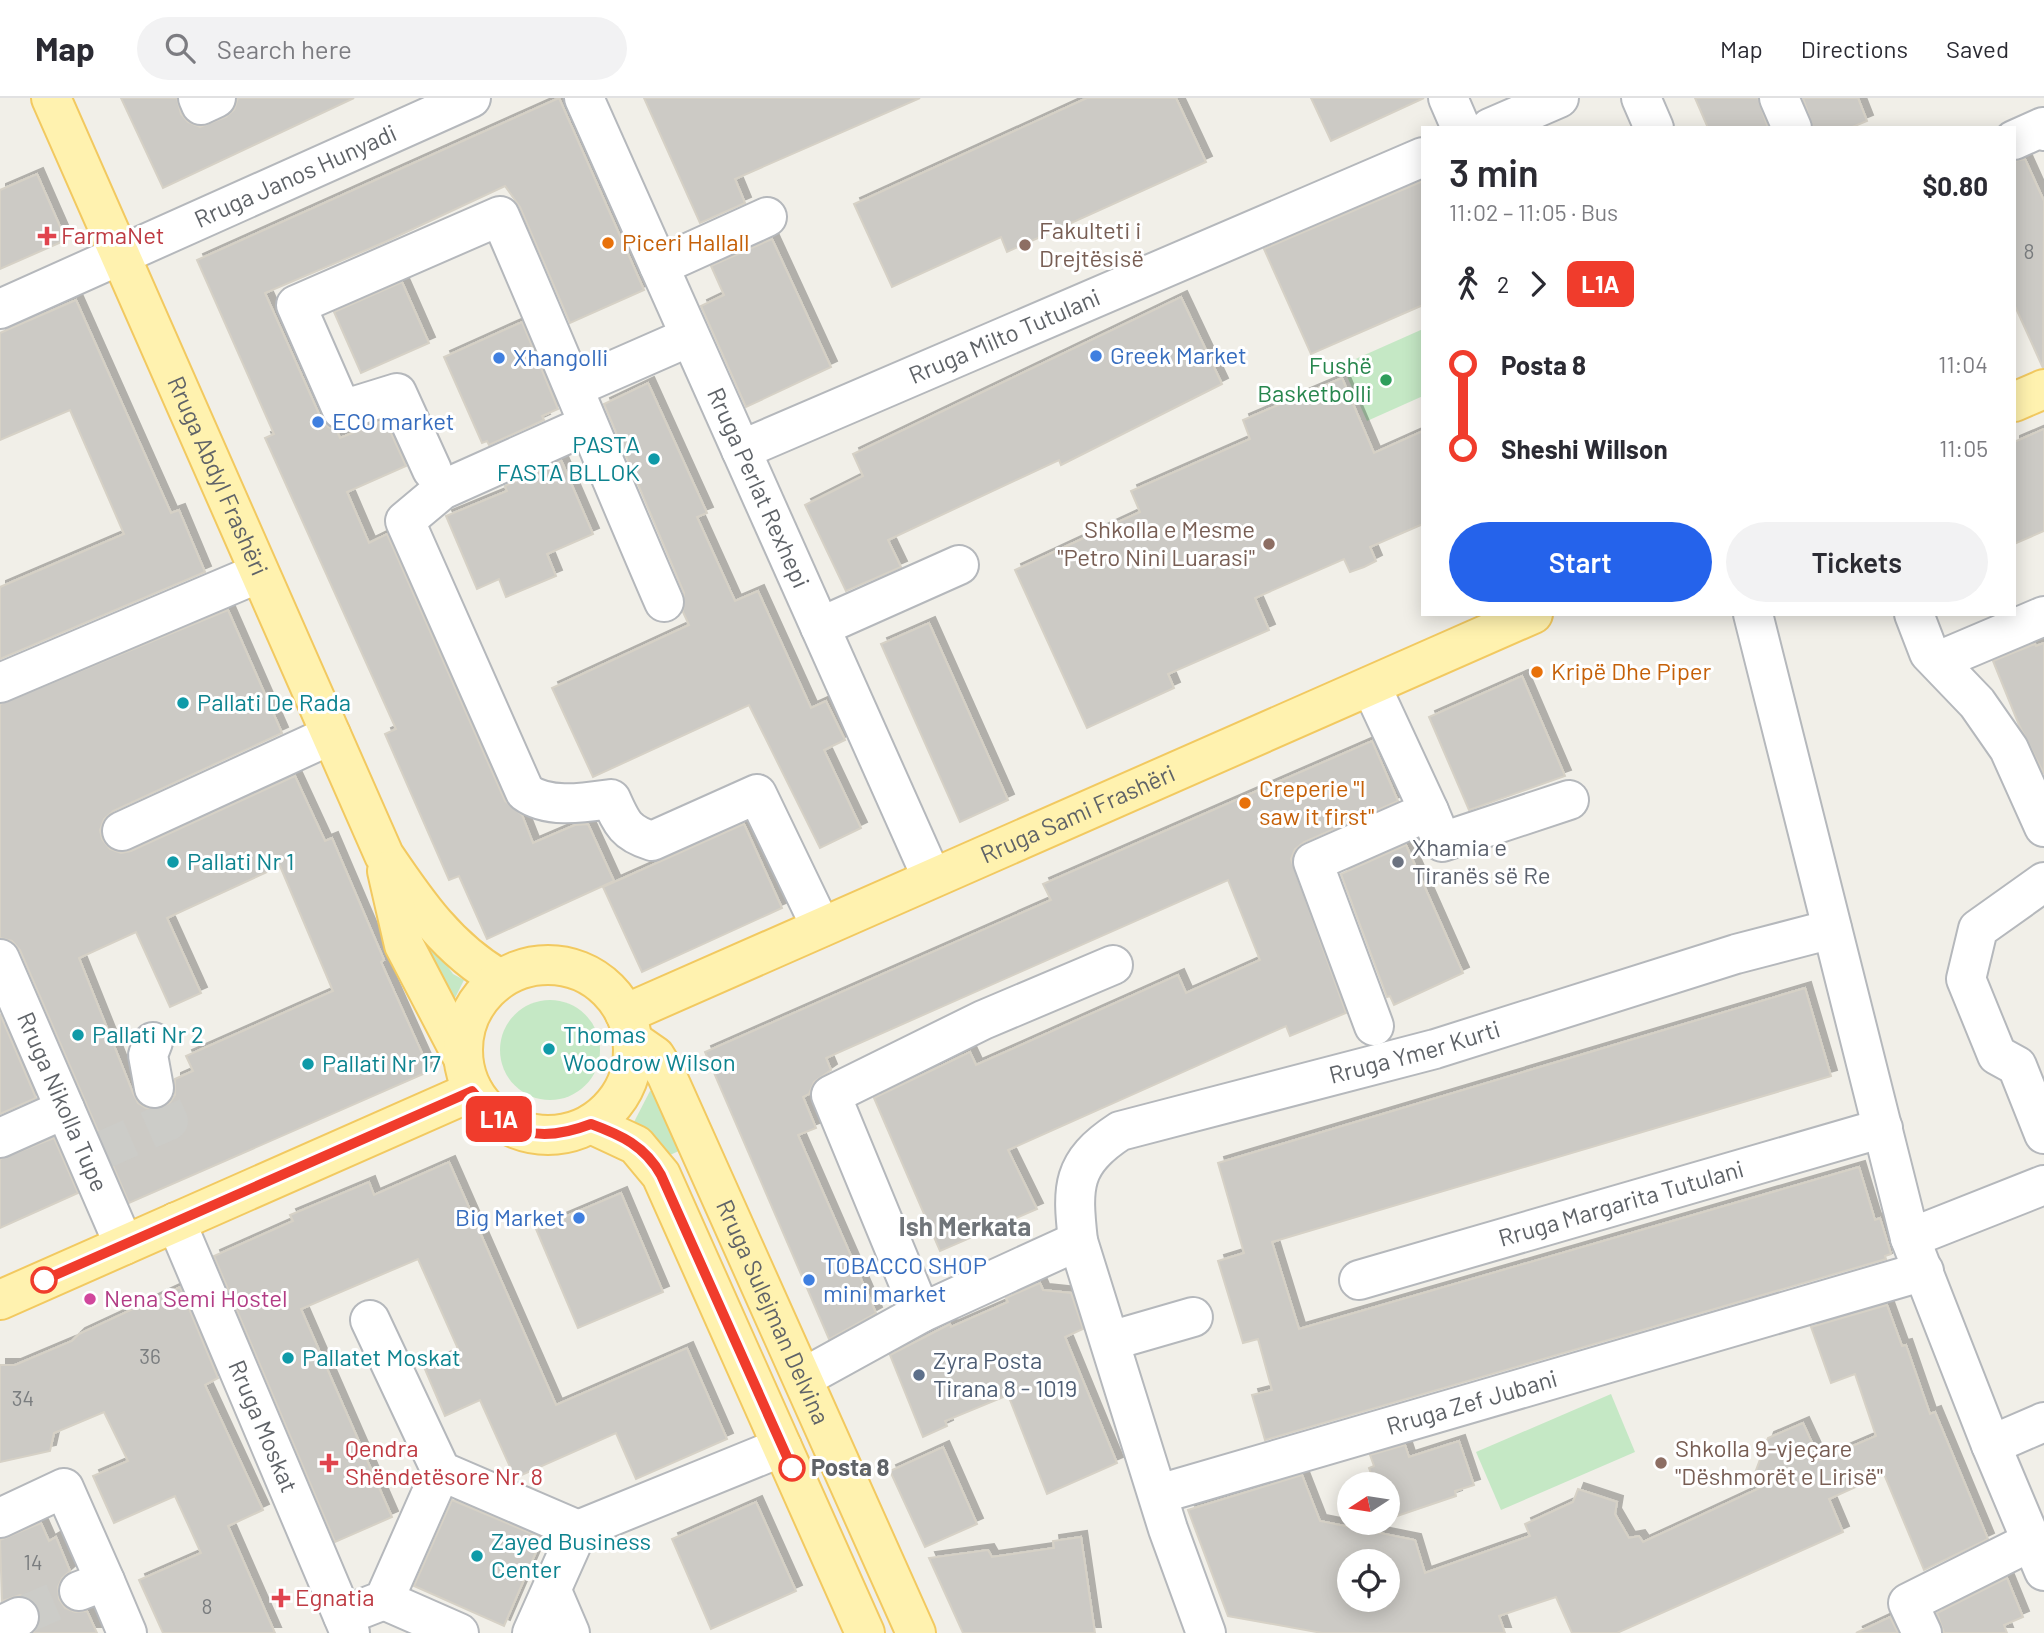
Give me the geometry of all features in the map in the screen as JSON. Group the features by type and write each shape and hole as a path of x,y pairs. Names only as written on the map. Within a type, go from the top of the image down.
{"main road":[{"name":"Rruga Abdyl Frashëri","path":"51,98 384,855 436,929 472,963 500,979"},
{"path":"2016,401 2044,389"},
{"name":"Rruga Sami Frashëri","path":"629,1027 821,927 1528,616"},
{"name":"Rruga Abdyl Frashëri","path":"384,855 394,911 404,945 468,1074"},
{"path":"534,966 571,968 603,985 629,1027 630,1073 615,1102 591,1124 565,1134 538,1135 512,1128 489,1112 468,1074 466,1027 479,1000 500,979 534,966"},
{"name":"Rruga Sulejman Delvina","path":"629,1027 666,1074 916,1633"},
{"path":"0,1300 176,1222 468,1074"},
{"name":"Rruga Sulejman Delvina","path":"591,1124 628,1139 655,1164 865,1633"}],"street":[{"path":"198,98 201,105 216,98"},
{"name":"Rruga Janos Hunyadi","path":"0,309 471,98"},
{"name":"Rruga Perlat Rexhepi","path":"584,98 932,878"},
{"path":"1448,98 1460,126"},
{"path":"1495,126 1559,98"},
{"path":"1642,98 1653,126"},
{"path":"1779,98 1791,126"},
{"path":"2016,139 2043,127 2044,131"},
{"name":"Rruga Milto Tutulani","path":"741,450 1421,158"},
{"path":"432,470 397,393 342,410 296,305 500,216 575,387 587,425 664,602"},
{"path":"659,266 767,217"},
{"path":"575,387 689,338"},
{"path":"587,425 442,490 405,522 524,792 537,801 580,803 611,799 622,822 634,836 652,841 757,794 821,927"},
{"path":"820,627 959,565"},
{"path":"0,683 259,573"},
{"path":"1754,616 1917,1255 1990,1445 2038,1556 1908,1602 1922,1633"},
{"path":"1914,616 1929,653 1977,703 2009,749 2044,827"},
{"path":"1938,661 2044,616"},
{"path":"1371,686 1442,842 1569,800"},
{"path":"122,831 331,735"},
{"path":"1374,1026 1313,862 1429,811"},
{"path":"2044,882 1978,929 1966,979 1997,1055 2017,1066 2044,1134"},
{"name":"Rruga Ymer Kurti","path":"1159,1494 1078,1241 1073,1195 1081,1171 1098,1145 1120,1131 1435,1049 1736,954 1832,929"},
{"name":"Rruga Nikolla Tupe","path":"0,960 65,1109 91,1155 124,1245"},
{"path":"921,1313 831,1095 983,1020 1113,965"},
{"path":"153,1042 148,1055 154,1088"},
{"path":"0,1138 65,1109"},
{"name":"Rruga Margarita Tutulani","path":"1359,1280 1883,1128"},
{"name":"Rruga Zef Jubani","path":"1159,1494 1917,1255 2044,1185"},
{"name":"Rruga Moskat","path":"176,1222 346,1625"},
{"path":"803,1378 921,1313 1078,1241"},
{"path":"1110,1340 1193,1317"},
{"path":"370,1320 441,1471 578,1530"},
{"path":"1990,1445 2044,1422"},
{"path":"532,1633 578,1530 782,1447"},
{"path":"346,1625 384,1600 441,1471"},
{"path":"0,1518 64,1488 92,1586 127,1633"},
{"path":"1159,1494 1206,1633"},
{"path":"552,1591 570,1633"},
{"path":"384,1600 459,1633"}],"green space":[{"name":"Fushë Basketbolli","path":"1421,330 1421,397 1367,421 1342,365"},
{"path":"430,942 453,974 464,980 452,1004 420,945"},
{"path":"550,1000 569,1004 586,1014 596,1031 600,1050 596,1069 586,1086 569,1096 550,1100 531,1096 514,1086 504,1069 500,1050 504,1031 514,1014 531,1004"},
{"path":"650,1091 654,1091 681,1150 670,1155 634,1122"},
{"path":"1611,1394 1635,1452 1501,1510 1476,1452"}],"building":[{"path":"121,98 177,98 181,114 188,122 200,127 226,117 234,110 238,98 354,98 163,188"},
{"path":"559,98 644,290 570,323 520,207 505,186 385,242 265,293 319,414 328,427 337,431 340,438 385,420 406,466 347,492 369,543 387,534 505,801 522,815 533,843 575,825 588,824 614,881 487,939 459,876 449,880 385,734 396,729 265,438 274,434 197,260"},
{"path":"644,98 920,98 735,179 745,203 700,223"},
{"path":"1087,98 1176,98 1206,162 1007,252 1001,237 892,287 854,204"},
{"path":"1311,98 1424,98 1331,141"},
{"path":"1695,98 1758,98 1767,126 1707,126"},
{"path":"1803,98 1858,98 1867,121 1855,126 1812,126"},
{"path":"2025,159 2044,201 2043,368 2016,308 2016,161"},
{"path":"37,174 66,240 0,269 0,190"},
{"path":"1421,182 1421,306 1311,354 1264,249"},
{"path":"772,239 831,367 746,407 701,306 724,295 711,266"},
{"path":"402,282 429,343 361,373 334,312"},
{"path":"1181,297 1222,384 1061,465 1059,460 888,540 901,567 846,591 805,505 863,476 853,454"},
{"path":"76,300 171,513 179,510 205,572 0,659 0,587 124,534 70,410 0,440 0,333"},
{"path":"522,322 558,409 542,416 544,420 489,445 487,441 482,443 444,357"},
{"path":"1342,378 1374,453 1421,432 1421,525 1370,547 1376,561 1364,567 1350,572 1344,559 1255,598 1269,630 1168,674 1174,688 1087,728 1015,570 1140,512 1131,491 1250,439 1243,420"},
{"path":"648,383 707,513 697,517 735,601 758,591 811,708 826,701 845,740 824,750 861,828 820,848 749,705 593,777 552,688 689,625 683,612 684,593 604,404"},
{"path":"2044,429 2044,531 2016,543 2016,441"},
{"path":"561,460 593,534 547,554 556,576 506,597 499,579 477,589 446,516 507,491 505,486"},
{"path":"228,610 282,733 113,811 104,819 100,830 102,839 110,849 121,853 131,851 295,776 325,841 332,838 384,960 381,962 430,1071 129,1203 20,950 12,941 0,938 0,704","holes":["280,866 333,991 186,1056 193,1071 175,1079 175,1095 169,1104 157,1110 138,1103 79,958 136,932 170,1007 201,993 167,918"]},
{"path":"929,623 1008,800 960,822 881,644"},
{"path":"2044,643 2044,774 2019,725 1993,661"},
{"path":"1522,676 1565,776 1469,810 1429,717"},
{"path":"1372,741 1398,801 1304,842 1295,849 1291,859 1346,1013 1290,1036 1286,1026 1008,1150 1037,1209 940,1251 874,1098 970,1052 976,1065 1178,975 1186,993 1260,960 1228,880 826,1058 831,1070 814,1082 809,1094 803,1097 816,1128 798,1135 876,1313 829,1339 705,1052 1051,900 1043,884"},
{"path":"744,824 782,908 642,972 603,887"},
{"path":"1406,845 1463,973 1394,1005 1390,996 1387,997 1341,874"},
{"path":"1805,988 1831,1076 1272,1242 1299,1329 1859,1167 1875,1220 1880,1218 1891,1254 1885,1256 1886,1259 1265,1440 1252,1395 1272,1390 1258,1339 1243,1343 1218,1261 1244,1253 1218,1163"},
{"path":"0,1014 36,1098 0,1114"},
{"path":"54,1138 78,1193 0,1228 0,1159"},
{"path":"449,1162 556,1405 687,1348 727,1439 636,1479 616,1433 515,1478 480,1400 445,1416 424,1367 459,1351 418,1259 301,1309 392,1517 335,1542 214,1256 293,1221 290,1215 369,1182 374,1195"},
{"path":"621,1193 663,1292 578,1328 536,1229"},
{"path":"1040,1283 1043,1290 1071,1293 1083,1329 1065,1337 1117,1463 1047,1494 1008,1395 945,1421 947,1426 923,1437 890,1355 950,1324 951,1327 1008,1302 1006,1298"},
{"path":"180,1287 218,1378 205,1385 263,1510 228,1526 275,1633 163,1633 139,1580 201,1553 175,1496 114,1523 93,1476 128,1461 104,1412 54,1433 50,1451 0,1462 0,1365 15,1365 72,1341 79,1334"},
{"path":"1887,1305 1902,1346 1906,1345 1930,1414 1935,1412 1988,1539 1924,1570 1884,1474 1829,1499 1843,1532 1617,1633 1572,1633 1556,1597 1499,1616 1505,1633 1322,1633 1228,1616 1188,1510 1302,1475 1320,1521 1337,1524 1337,1535 1390,1535 1415,1540 1425,1573 1530,1536 1525,1524 1573,1502 1578,1489 1617,1502 1615,1514 1629,1538 1639,1536 1643,1542 1762,1487 1755,1473 1768,1438 1803,1423 1820,1460 1876,1436 1855,1374 1831,1383 1811,1327"},
{"path":"1459,1441 1474,1485 1455,1491 1456,1496 1400,1515 1400,1472 1370,1472 1369,1468 1374,1466 1370,1455 1405,1445 1409,1457"},
{"path":"943,1447 977,1524 925,1547 890,1471"},
{"name":"Zayed Business Center","path":"452,1500 542,1538 504,1626 414,1586"},
{"path":"756,1502 796,1591 711,1629 672,1539"},
{"path":"41,1523 49,1541 56,1537 70,1571 62,1578 58,1587 59,1599 65,1608 75,1612 87,1611 97,1633 33,1633 41,1618 32,1599 20,1595 2,1601 0,1540"},
{"path":"1081,1537 1095,1633 963,1633 929,1558 988,1550 992,1557 1054,1548 1053,1541"},
{"path":"2007,1578 2023,1617 2004,1625 2007,1633 1944,1633 1937,1613"},
{"path":"1890,1617 1898,1633 1856,1633"}],"tunnel":[{"path":"96,1153 169,1121 154,1088"},
{"path":"19,1617 79,1591"}],"bus line":[{"name":"L1A","path":"44,1280 472,1091 489,1112 512,1128 538,1135 565,1134 591,1124 628,1139 645,1151 661,1175 792,1468"}],"place":[{"name":"FarmaNet","path":"47,236"},
{"name":"Piceri Hallall","path":"608,243"},
{"name":"Fakulteti i Drejtësisë","path":"1025,245"},
{"name":"Greek Market","path":"1096,356"},
{"name":"Xhangolli","path":"499,358"},
{"name":"Fushë Basketbolli","path":"1386,380"},
{"name":"ECO market","path":"318,422"},
{"name":"PASTA FASTA BLLOK","path":"654,459"},
{"name":"Shkolla e Mesme \"Petro Nini Luarasi\"","path":"1269,544"},
{"name":"Kripë Dhe Piper","path":"1537,672"},
{"name":"Pallati De Rada","path":"183,703"},
{"name":"Creperie \"I saw it first\"","path":"1245,803"},
{"name":"Pallati Nr 1","path":"173,862"},
{"name":"Xhamia e Tiranës së Re","path":"1398,862"},
{"name":"Pallati Nr 2","path":"78,1035"},
{"name":"Thomas Woodrow Wilson","path":"549,1049"},
{"name":"Pallati Nr 17","path":"308,1064"},
{"name":"Big Market","path":"579,1218"},
{"name":"TOBACCO SHOP mini market","path":"809,1280"},
{"name":"Nena Semi Hostel","path":"90,1299"},
{"name":"Pallatet Moskat","path":"288,1358"},
{"name":"Zyra Posta Tirana 8 - 1019","path":"919,1375"},
{"name":"Qendra Shëndetësore Nr. 8","path":"329,1463"},
{"name":"Shkolla 9-vjeçare \"Dëshmorët e Lirisë\"","path":"1661,1463"},
{"name":"Posta 8","path":"792,1468"},
{"name":"Zayed Business Center","path":"477,1556"},
{"name":"Egnatia","path":"281,1598"}],"district":[{"name":"Ish Merkata","path":"965,1227"}]}
